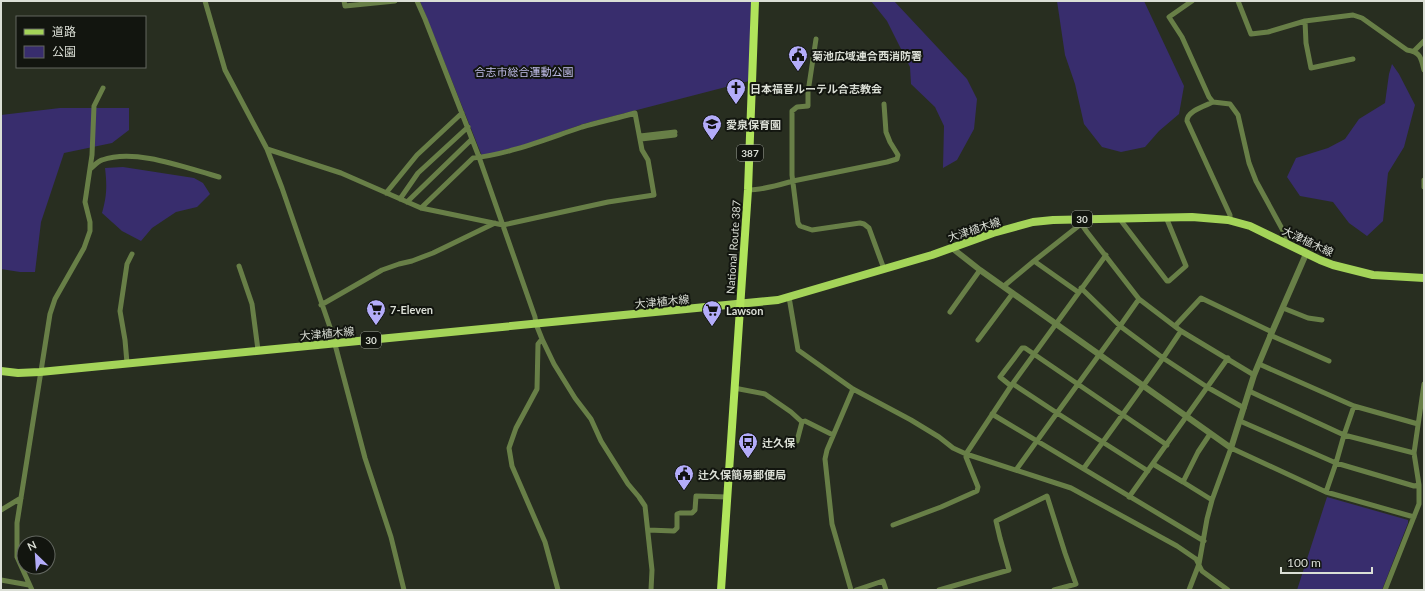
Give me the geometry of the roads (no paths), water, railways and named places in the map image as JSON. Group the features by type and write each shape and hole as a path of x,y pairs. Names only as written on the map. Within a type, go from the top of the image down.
{"highway":[{"name":"National Route 387","path":"721,590 748,190 755,1"}],"main road":[{"name":"大津植木線","path":"1,371 18,374 40,372 778,300 884,269 994,233 1033,222 1120,218 1211,217 1230,220 1250,226 1306,254 1333,265 1373,275 1424,278"}],"street":[{"path":"205,1 225,70 267,149 282,188 334,343 365,458 391,537 404,590"},
{"path":"344,1 345,6 396,1"},
{"path":"417,1 468,127 542,339 554,364 575,398 591,419 617,467 645,506 652,570 651,590"},
{"path":"1192,1 1169,17 1182,37 1209,97 1213,102"},
{"path":"1238,1 1251,34 1268,32 1305,21 1348,15 1362,18 1407,50 1414,51 1422,59 1424,70"},
{"path":"1305,21 1306,43 1311,68 1353,59"},
{"path":"816,39 808,92 808,106 797,107 792,110 793,181 797,218 800,226 812,230 860,223 864,224 869,228 884,269"},
{"path":"1414,51 1424,41"},
{"path":"30,587 17,557 17,523 50,314 55,299 84,248 90,231 90,222 85,202 92,155 94,106 103,88"},
{"path":"1230,220 1230,215 1186,121 1190,113 1213,102 1230,104 1238,115 1249,162 1256,181 1286,236 1288,245"},
{"path":"748,190 876,165 897,159 898,155 886,132 884,104"},
{"path":"386,193 417,155 462,113"},
{"path":"267,149 341,173 421,208 503,225 608,202 654,195 648,160 642,150 641,137 635,113 584,127 527,146 483,158 473,158 421,208"},
{"path":"400,199 418,173 468,127"},
{"path":"641,137 675,134"},
{"path":"407,202 472,139"},
{"path":"90,169 101,160 130,157 149,158 220,177"},
{"path":"1424,180 1424,188"},
{"path":"1120,218 1134,239 1167,281 1169,281 1186,266 1166,217"},
{"path":"1004,286 1079,221 1139,299 1181,331 1254,375"},
{"path":"321,304 382,270 434,253 494,223"},
{"path":"952,248 980,270 1231,448 1326,492 1414,517"},
{"path":"127,363 120,311 127,264 132,254"},
{"path":"1189,590 1199,564 1212,500 1231,448 1254,375 1306,254"},
{"path":"893,525 941,507 977,491 978,487 966,458 966,454 1012,385 1079,290 1106,255"},
{"path":"1034,261 1079,290 1120,326 1162,358 1207,387 1244,408"},
{"path":"239,266 252,304 258,350"},
{"path":"950,312 980,270"},
{"path":"978,340 1013,292"},
{"path":"789,297 798,350 853,389 911,420 939,437 953,448 966,454 1071,488 1177,546 1196,559 1202,571 1228,590"},
{"path":"1175,326 1201,298 1329,361"},
{"path":"1016,470 1139,299"},
{"path":"1283,308 1308,318 1322,320"},
{"path":"1084,468 1144,386 1181,331"},
{"path":"542,339 538,344 537,389 516,428 509,448 512,466 545,542 558,590"},
{"path":"1148,471 1000,377 1022,348 1025,348 1167,445"},
{"path":"1129,497 1228,358"},
{"path":"1259,364 1354,406 1418,424"},
{"path":"1385,590 1419,504 1419,485 1414,453 1424,384"},
{"path":"734,388 765,394 791,412 802,422 805,421 833,435"},
{"path":"851,590 832,524 825,459 833,435 853,389"},
{"path":"1249,391 1344,435 1414,453"},
{"path":"1326,492 1354,406"},
{"path":"992,414 1204,541"},
{"path":"1240,421 1336,463 1414,486 1419,485"},
{"path":"797,441 802,422"},
{"path":"1182,482 1198,452 1210,434"},
{"path":"1153,464 1212,500"},
{"path":"648,530 674,531 676,528 677,514 680,512 692,513 695,510 696,496 727,497"},
{"path":"939,590 1009,570 996,521 1047,496 1076,584 1054,590"},
{"path":"1,510 21,498"},
{"path":"1,580 30,587"},
{"path":"856,590 883,581 886,590"}],"place":[{"name":"菊池広域連合西消防署","path":"798,72"},
{"name":"日本福音ルーテル合志教会","path":"736,105"},
{"name":"愛泉保育園","path":"712,141"},
{"name":"7-Eleven","path":"376,326"},
{"name":"Lawson","path":"712,327"},
{"name":"辻久保","path":"748,459"},
{"name":"辻久保簡易郵便局","path":"684,491"}],"park label":[{"name":"合志市総合運動公園","path":"524,71"}]}
